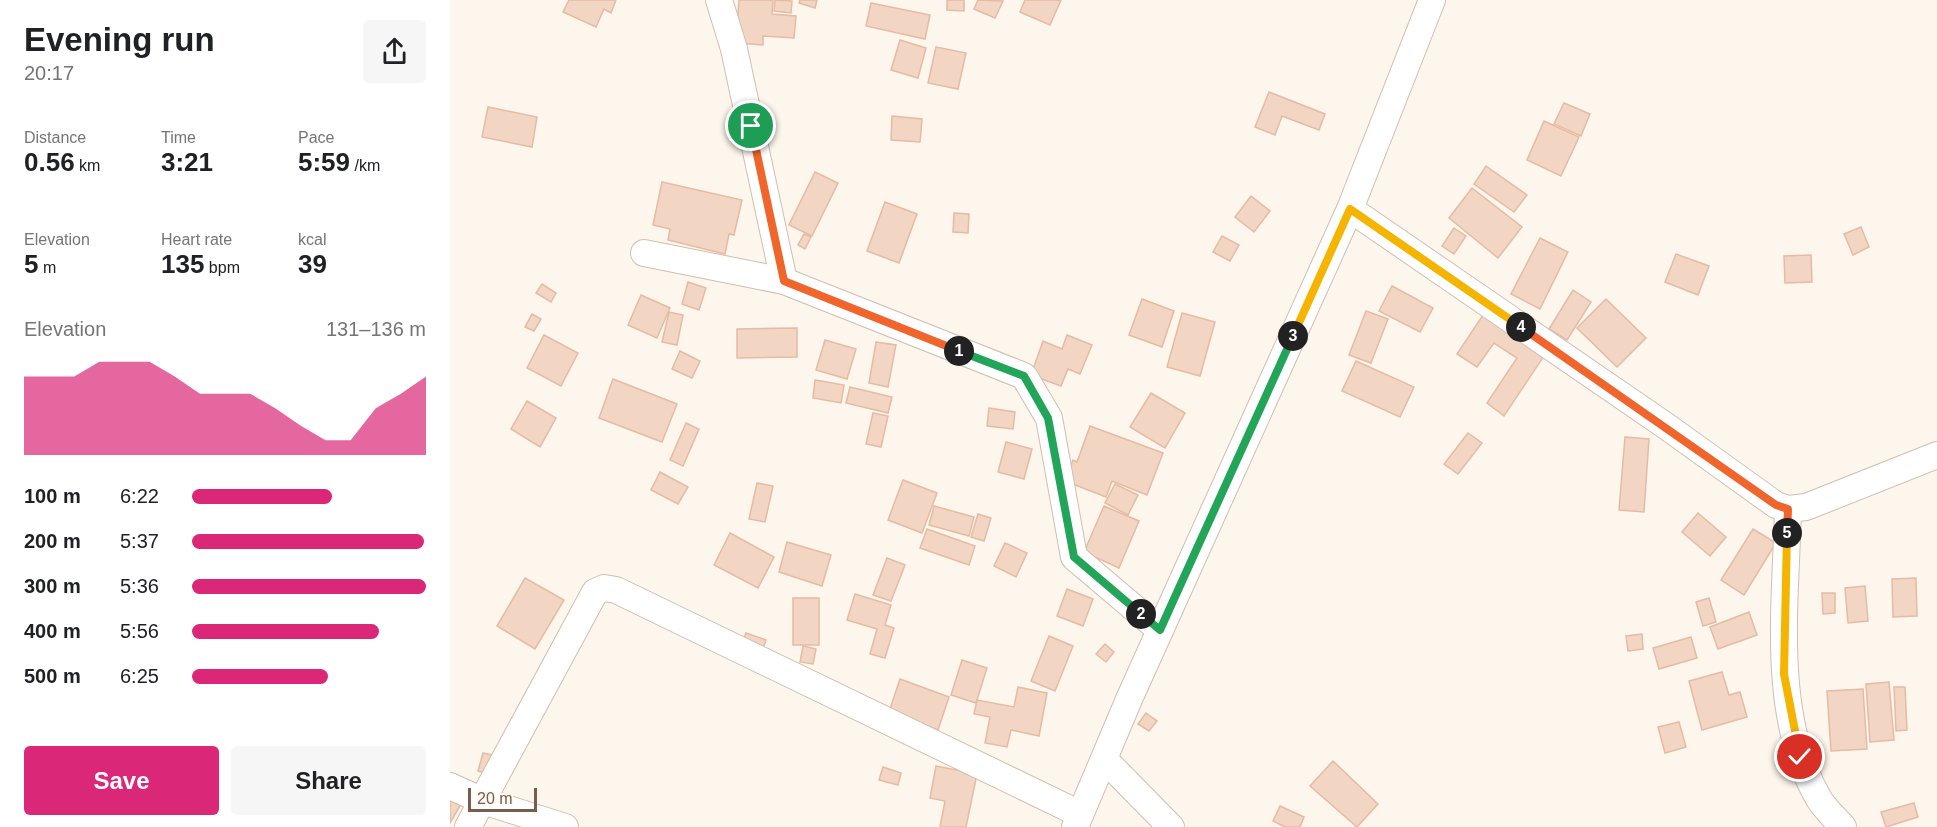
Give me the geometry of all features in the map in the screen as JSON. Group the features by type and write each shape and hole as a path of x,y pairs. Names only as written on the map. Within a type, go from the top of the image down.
{"street":[{"path":"719,0 734,49 784,281"},
{"path":"468,827 596,592 604,588 616,590 1078,820 1160,630 1350,209 1431,0"},
{"path":"1350,209 1666,426 1776,505 1788,509 1806,507 1937,455"},
{"path":"644,253 784,281 1024,376 1048,418 1074,557 1160,630"},
{"path":"1788,509 1784,674 1800,757 1820,800 1843,827"},
{"path":"1104,760 1172,827"},
{"path":"450,786 483,801 565,827"}],"building":[{"path":"569,0 616,0 611,13 604,9 596,27 563,12"},
{"path":"739,0 773,0 772,14 796,16 794,38 763,36 763,45 736,43"},
{"path":"775,0 792,1 791,13 774,11"},
{"path":"800,0 817,0 815,8 799,3"},
{"path":"947,0 964,0 964,11 947,10"},
{"path":"978,0 1003,1 995,18 974,9"},
{"path":"1025,0 1061,0 1050,25 1020,12"},
{"path":"871,3 930,15 925,39 866,26"},
{"path":"900,40 926,48 918,78 891,70"},
{"path":"936,47 966,53 958,89 928,83"},
{"path":"1269,92 1325,114 1319,130 1282,116 1275,135 1255,127"},
{"path":"1564,103 1590,114 1581,136 1554,124"},
{"path":"488,107 537,117 532,147 482,137"},
{"path":"892,116 922,119 920,142 891,140"},
{"path":"1544,121 1579,137 1561,176 1527,160"},
{"path":"1486,166 1527,195 1514,212 1474,184"},
{"path":"815,172 838,183 812,236 789,225"},
{"path":"662,182 742,200 734,235 729,234 725,254 668,240 670,229 653,225"},
{"path":"1472,188 1522,227 1498,258 1449,218"},
{"path":"1251,196 1270,211 1254,232 1235,217"},
{"path":"885,202 917,214 899,263 867,251"},
{"path":"954,213 969,214 968,233 953,232"},
{"path":"1861,227 1869,247 1853,255 1844,234"},
{"path":"1454,228 1466,236 1454,254 1442,246"},
{"path":"804,234 811,237 805,249 798,245"},
{"path":"1222,236 1239,245 1230,261 1213,252"},
{"path":"1540,238 1568,252 1540,309 1511,294"},
{"path":"1676,254 1709,266 1698,295 1665,282"},
{"path":"1811,255 1812,282 1785,283 1784,256"},
{"path":"688,282 706,288 699,310 682,304"},
{"path":"542,284 556,293 551,302 536,293"},
{"path":"1392,286 1433,308 1420,332 1379,311"},
{"path":"1573,290 1591,302 1567,340 1549,329"},
{"path":"641,295 670,308 657,338 628,325"},
{"path":"1142,299 1174,311 1162,347 1129,335"},
{"path":"1606,299 1646,338 1617,367 1577,328"},
{"path":"1366,311 1388,319 1371,363 1349,355"},
{"path":"669,312 683,315 677,345 662,342"},
{"path":"1485,312 1546,353 1504,416 1487,403 1517,358 1494,343 1477,367 1457,354"},
{"path":"1182,313 1215,322 1200,376 1167,367"},
{"path":"532,314 541,319 534,331 525,327"},
{"path":"797,328 797,357 737,358 737,329"},
{"path":"544,335 578,353 561,386 527,368"},
{"path":"1067,335 1092,345 1080,374 1068,369 1061,386 1031,375 1043,341 1062,349"},
{"path":"825,340 856,349 847,379 816,370"},
{"path":"876,342 896,345 888,387 869,383"},
{"path":"680,351 700,361 692,378 672,369"},
{"path":"1356,361 1414,387 1400,417 1342,391"},
{"path":"613,379 677,404 662,442 599,418"},
{"path":"815,380 844,385 841,403 813,398"},
{"path":"850,387 892,397 888,413 846,403"},
{"path":"1151,393 1185,413 1165,448 1130,427"},
{"path":"527,401 556,418 540,447 511,429"},
{"path":"989,408 1015,412 1013,429 987,426"},
{"path":"873,413 888,416 881,447 866,444"},
{"path":"686,423 699,429 683,466 670,460"},
{"path":"1090,426 1163,453 1147,495 1112,481 1106,497 1065,481 1073,460 1077,462"},
{"path":"1468,433 1482,443 1458,474 1444,464"},
{"path":"1625,437 1649,439 1644,512 1619,510"},
{"path":"1006,442 1032,449 1024,479 998,472"},
{"path":"660,472 688,487 678,504 651,490"},
{"path":"903,480 937,493 922,533 888,520"},
{"path":"757,483 773,486 765,522 749,519"},
{"path":"1115,484 1138,495 1128,515 1105,503"},
{"path":"934,506 974,517 969,536 929,525"},
{"path":"1104,506 1139,521 1119,568 1084,552"},
{"path":"1698,513 1726,537 1710,556 1682,532"},
{"path":"978,514 991,518 984,541 971,537"},
{"path":"927,529 975,546 969,565 920,548"},
{"path":"1753,529 1776,543 1744,595 1721,580"},
{"path":"730,533 774,557 758,588 714,565"},
{"path":"787,542 831,555 822,586 779,572"},
{"path":"1005,543 1027,553 1016,577 994,566"},
{"path":"887,558 905,565 891,601 873,595"},
{"path":"525,578 564,600 535,649 497,626"},
{"path":"1916,578 1917,616 1893,617 1892,579"},
{"path":"1865,586 1868,621 1848,623 1845,588"},
{"path":"1067,589 1093,599 1083,626 1057,616"},
{"path":"1822,593 1835,593 1835,613 1823,614"},
{"path":"855,594 891,605 885,625 894,628 885,658 870,654 877,629 847,620"},
{"path":"793,598 819,598 819,645 793,645"},
{"path":"1709,598 1716,622 1703,626 1696,602"},
{"path":"1749,612 1757,635 1718,649 1710,627"},
{"path":"746,633 766,640 761,654 741,646"},
{"path":"1642,634 1643,649 1628,651 1626,636"},
{"path":"1049,636 1073,646 1055,691 1031,681"},
{"path":"1691,637 1697,658 1659,669 1653,648"},
{"path":"1105,644 1114,652 1106,662 1096,654"},
{"path":"803,646 816,649 813,664 800,662"},
{"path":"962,660 987,668 976,703 951,695"},
{"path":"1722,672 1729,695 1740,692 1747,717 1702,730 1689,681"},
{"path":"900,679 949,697 938,730 889,712"},
{"path":"1889,682 1894,740 1870,742 1866,684"},
{"path":"1018,687 1047,693 1039,736 1011,730 1007,747 985,743 990,717 974,714 977,700 1014,707"},
{"path":"1894,687 1905,687 1907,730 1896,731"},
{"path":"1863,689 1867,749 1831,751 1827,691"},
{"path":"1146,713 1157,721 1149,731 1138,724"},
{"path":"1679,722 1686,747 1665,753 1658,727"},
{"path":"483,753 497,756 492,775 478,771"},
{"path":"1333,761 1378,804 1357,827 1310,786"},
{"path":"936,766 977,774 966,827 940,827 945,801 930,798"},
{"path":"883,767 901,773 898,785 879,780"},
{"path":"450,792 464,799 450,823"},
{"path":"1914,803 1918,817 1886,827 1881,812"},
{"path":"1280,806 1304,817 1300,827 1285,827 1273,821"}],"route":[{"path":"751,126 784,281 1024,376 1048,418 1074,557 1160,630 1350,209 1666,426 1776,505 1788,509 1784,674 1800,757"}]}
